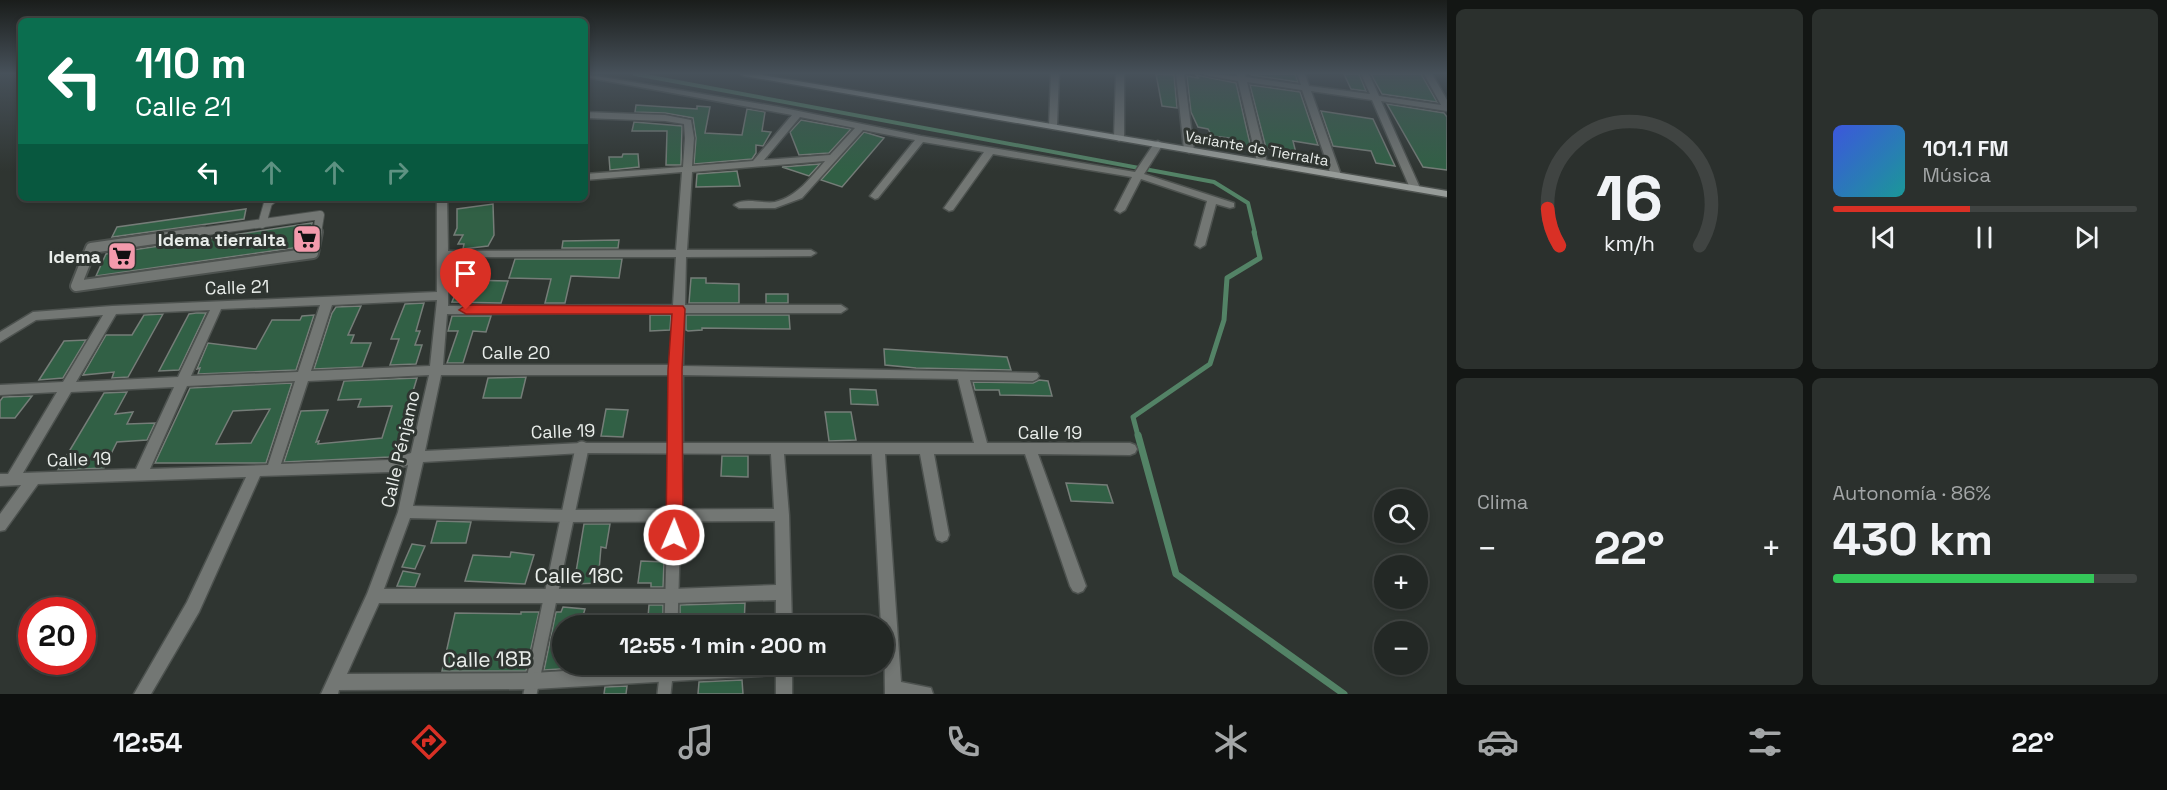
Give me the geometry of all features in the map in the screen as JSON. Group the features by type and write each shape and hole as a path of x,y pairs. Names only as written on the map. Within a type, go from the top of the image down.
{"main road":[{"name":"Variante de Tierralta","path":"936,106 1447,194"}],"street":[{"path":"756,106 921,139 1138,175 1230,205"},
{"path":"1053,126 1054,106"},
{"path":"1119,106 1119,138"},
{"path":"1184,106 1189,150"},
{"path":"1249,106 1262,162"},
{"path":"1312,106 1336,175"},
{"path":"1379,106 1415,188"},
{"path":"756,164 798,114"},
{"path":"588,115 665,118 688,122 690,129 685,171 675,370 676,447"},
{"path":"739,204 776,206 799,196 861,127"},
{"path":"875,196 921,139"},
{"path":"1120,210 1138,175 1158,144"},
{"path":"949,208 990,151"},
{"path":"588,177 832,158"},
{"path":"1200,245 1212,199"},
{"name":"Calle Pénjamo","path":"332,688 374,596 405,512 436,370 443,303 442,201"},
{"path":"444,254 811,253"},
{"path":"273,469 327,301"},
{"name":"Calle 21","path":"0,338 33,316 112,310 327,301 678,309 841,309"},
{"path":"140,475 217,306"},
{"path":"6,480 68,387 112,310"},
{"name":"Calle 20","path":"0,390 436,370 675,370 1033,376"},
{"path":"963,375 982,450"},
{"path":"777,447 782,515 784,615"},
{"name":"Calle 19","path":"6,480 389,466 417,457 582,448 1130,449"},
{"path":"878,448 893,692 925,694"},
{"path":"926,449 942,535"},
{"path":"1030,450 1078,586"},
{"path":"142,694 193,607 256,470"},
{"path":"0,525 34,479"},
{"path":"405,512 570,516 782,515"},
{"name":"Calle 18C","path":"374,596 673,596 784,592"},
{"name":"Calle 18B","path":"332,688 532,688 624,675"},
{"path":"783,694 784,675"}],"lane":[{"path":"262,224 269,201"},
{"path":"320,215 313,253 76,286 91,248 262,224 320,215"},
{"path":"672,615 676,447"},
{"path":"532,688 570,516 582,448"},
{"path":"664,694 666,675"}],"building":[{"path":"636,106 697,109 697,106 710,107 705,133 742,135 747,109 765,112 762,131 771,132 763,146 756,145 756,153 752,159 694,164 696,138 693,118 665,113 635,112"},
{"path":"1190,106 1241,106 1251,148 1231,146 1229,138 1212,136 1208,129 1198,127"},
{"path":"1255,106 1305,106 1318,145 1293,141 1296,153 1266,148"},
{"path":"1388,106 1444,113 1447,117 1447,170 1423,167"},
{"path":"1321,111 1373,119 1395,166 1376,163 1371,151 1333,146"},
{"path":"801,120 851,129 829,153 799,155 790,132"},
{"path":"634,122 682,126 681,165 666,165 667,131 632,131"},
{"path":"864,132 884,138 842,187 821,180"},
{"path":"623,154 638,154 639,167 610,170 609,157 622,157"},
{"path":"820,164 809,176 782,167"},
{"path":"737,171 740,186 696,187 697,174"},
{"path":"493,204 494,235 488,246 463,249 464,244 458,244 463,235 454,235 457,228 457,209"},
{"path":"246,209 244,219 112,237 117,227"},
{"path":"312,223 307,246 96,276 106,254"},
{"path":"619,240 618,248 562,248 563,241"},
{"path":"459,259 473,259 466,280 508,281 501,303 452,302 458,287 450,286 450,281"},
{"path":"515,259 622,259 619,278 571,276 565,303 545,303 551,279 509,278"},
{"path":"691,278 706,278 706,283 739,284 739,303 689,303"},
{"path":"766,294 788,294 788,303 766,303"},
{"path":"424,303 416,331 420,331 415,345 422,345 416,364 390,365 399,339 391,339 405,304"},
{"path":"361,306 348,335 354,335 351,343 371,343 362,367 314,369 336,307"},
{"path":"206,313 179,370 159,371 189,314"},
{"path":"163,314 128,377 112,378 114,372 83,375 106,335 132,335 144,315"},
{"path":"314,315 296,370 198,374 200,368 197,369 208,343 256,349 272,320 300,320 302,316"},
{"path":"650,315 671,315 670,330 650,331"},
{"path":"686,315 789,315 790,329 702,328 702,330 688,331 686,330"},
{"path":"452,316 491,316 486,332 473,331 463,363 447,363 458,331 448,331"},
{"path":"86,340 63,378 39,380 64,341"},
{"path":"884,349 1007,357 1011,370 885,365"},
{"path":"526,377 521,398 483,398 488,378"},
{"path":"417,378 411,398 416,397 411,419 413,419 403,453 390,457 284,462 301,411 328,410 316,442 319,441 318,444 382,438 392,406 358,407 361,399 338,400 344,381"},
{"path":"1039,380 1048,381 1052,396 1000,395 999,390 975,390 973,382 1033,383"},
{"path":"292,383 266,463 155,463 190,388","holes":["270,409 251,443 216,444 233,411"]},
{"path":"850,389 876,390 878,405 851,404"},
{"path":"127,392 115,414 133,412 127,424 155,423 147,440 117,442 104,468 58,470 104,393"},
{"path":"32,396 15,418 0,418 0,401 3,397"},
{"path":"606,409 628,410 623,437 601,436"},
{"path":"825,412 851,412 856,440 829,441"},
{"path":"722,456 748,456 748,477 721,476"},
{"path":"1066,483 1107,485 1113,503 1071,501"},
{"path":"437,521 471,522 466,543 431,543"},
{"path":"584,524 610,524 606,548 601,547 598,583 574,584"},
{"path":"412,544 425,546 415,569 402,567"},
{"path":"511,552 534,555 525,584 465,581 473,555 510,557"},
{"path":"641,561 664,562 663,587 651,587 651,583 638,583"},
{"path":"403,571 420,574 415,587 397,586"},
{"path":"745,603 744,615 680,615 680,605"},
{"path":"649,605 663,605 663,615 648,615"},
{"path":"563,607 585,609 583,615 555,615 556,612 561,612"},
{"path":"521,612 539,612 526,671 442,671 455,613 521,614"},
{"path":"552,631 552,669 544,670"},
{"path":"742,680 743,694 698,694 699,682"},
{"path":"627,686 626,694 604,694 605,687"}],"waterway":[{"path":"809,106 1214,182 1248,203 1255,233"},
{"path":"1138,436 1133,417 1210,364 1224,320 1227,278 1260,258 1254,232"},
{"path":"1138,435 1176,574 1344,694"}],"place":[{"name":"Idema tierralta","path":"307,239"},
{"name":"Idema","path":"122,256"}],"route":[{"path":"466,310 678,309 675,370 674,535"}]}
